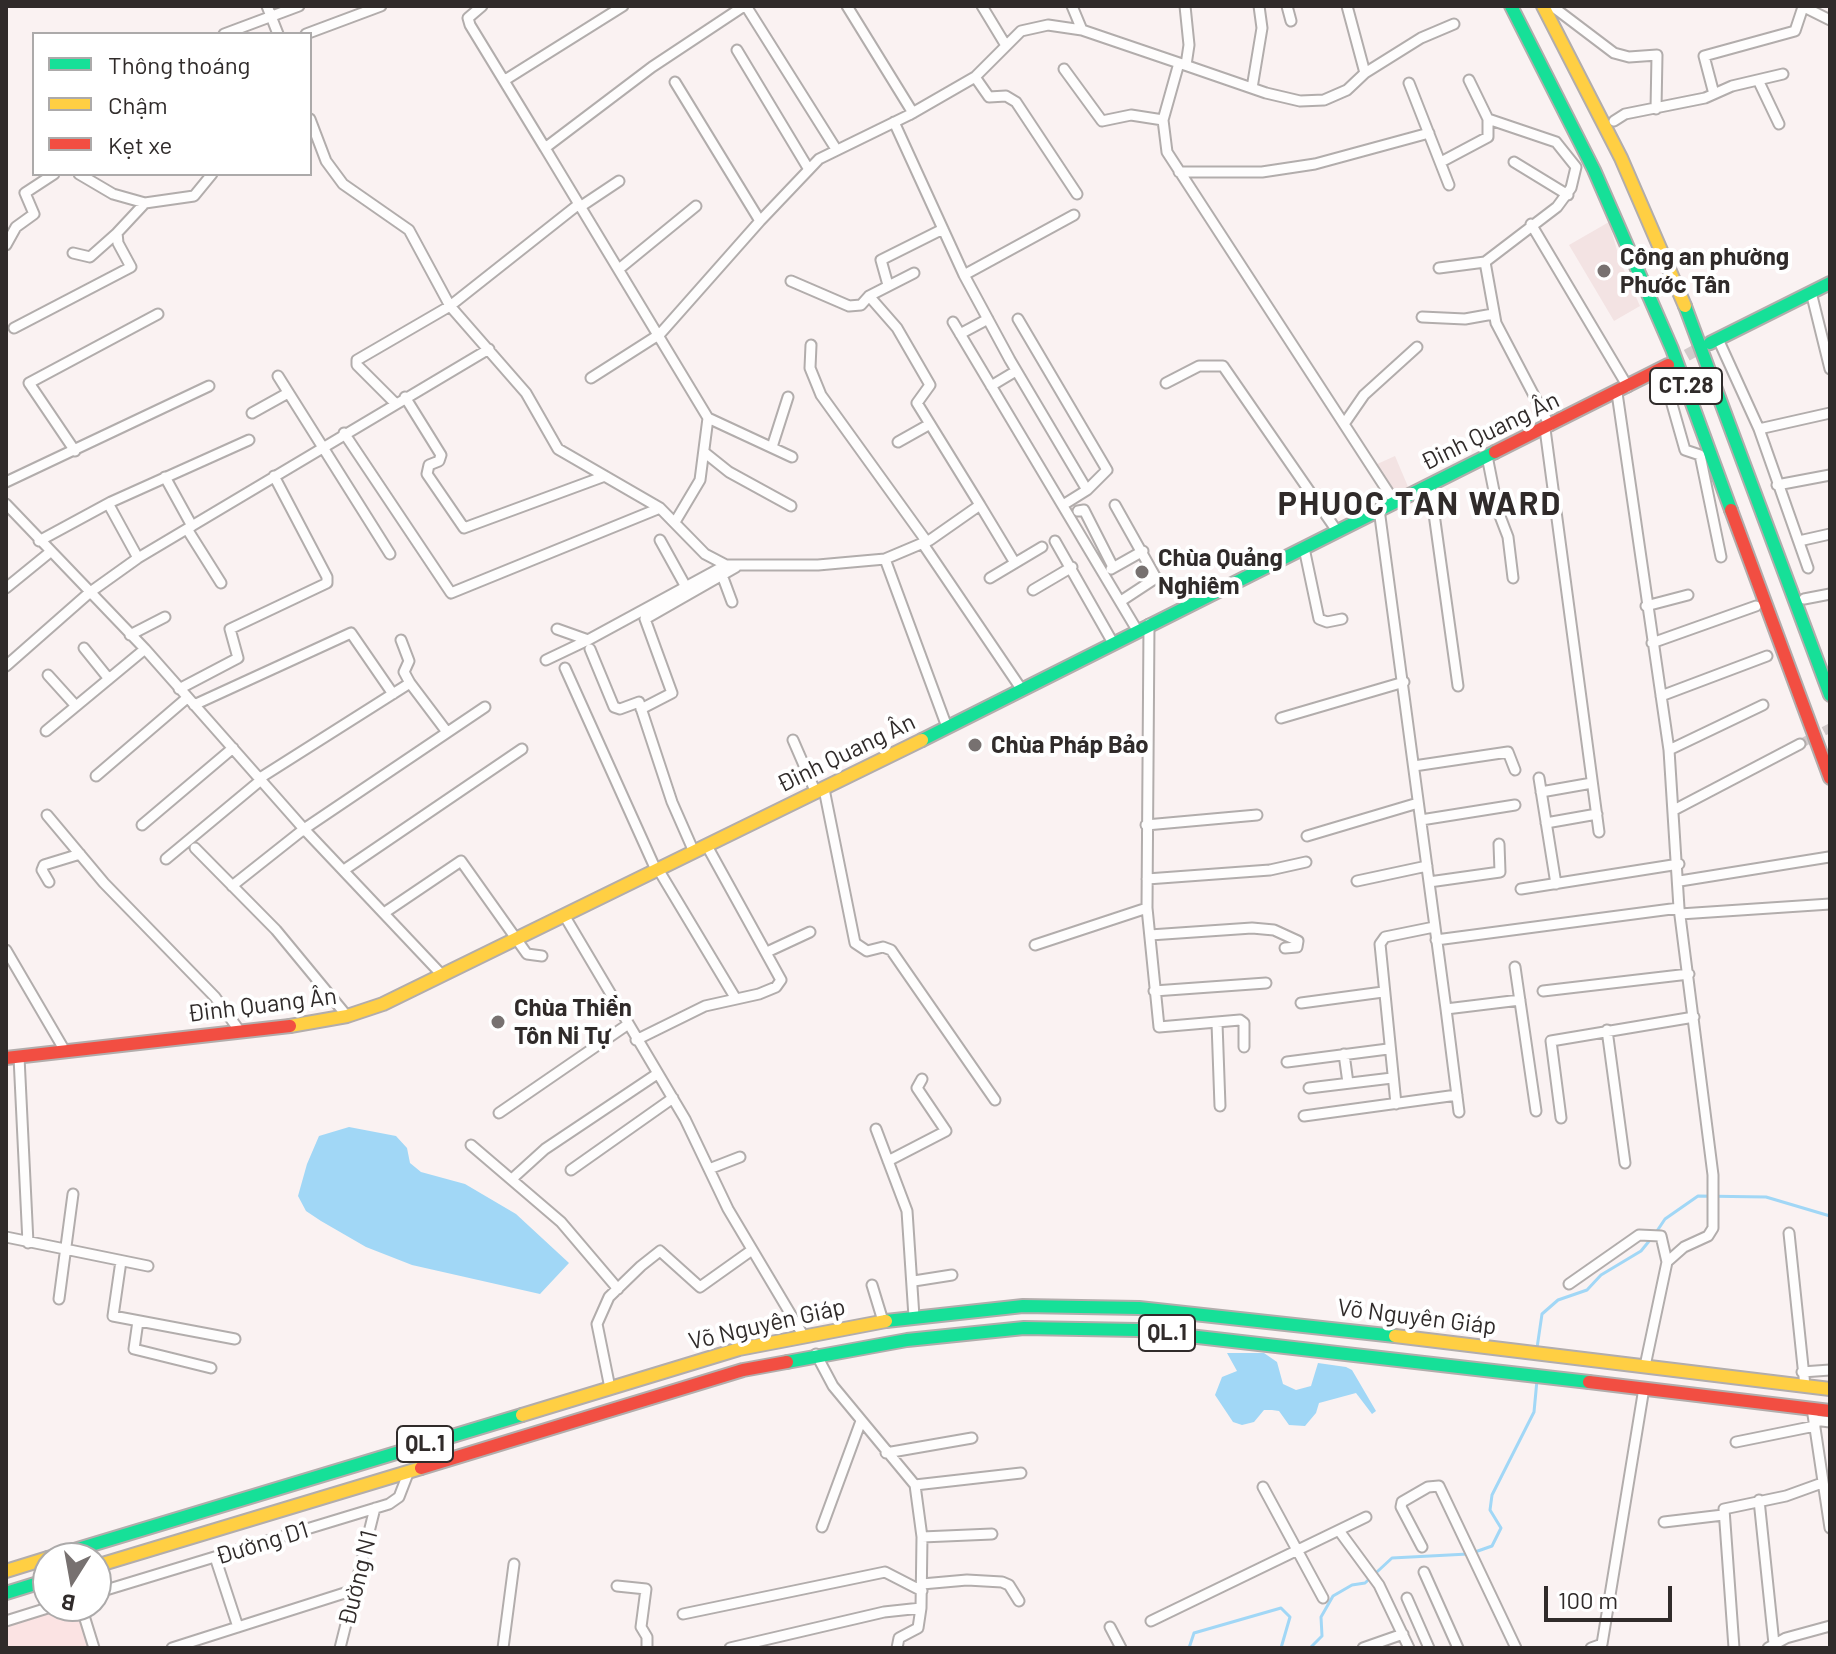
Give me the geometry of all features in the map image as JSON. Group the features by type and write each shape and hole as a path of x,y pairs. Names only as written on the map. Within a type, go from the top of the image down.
{"main road":[{"name":"CT.28","path":"1511,6 1594,170 1672,349 1830,778"},
{"name":"CT.28","path":"1543,6 1621,158 1699,339 1830,695"},
{"path":"1714,341 1830,283"},
{"name":"Đinh Quang Ân","path":"13,1058 347,1016 442,975 820,791 1665,367"},
{"name":"Võ Nguyên Giáp","path":"101,1542 739,1349 914,1317 1023,1306 1139,1308 1645,1366"},
{"name":"Võ Nguyên Giáp","path":"112,1561 743,1370 816,1354 907,1340 1024,1328 1137,1330 1644,1388"},
{"name":"QL.1","path":"1645,1366 1830,1389"},
{"name":"QL.1","path":"1644,1388 1813,1418 1830,1411"},
{"name":"Võ Nguyên Giáp","path":"6,1571 32,1563"},
{"path":"6,1593 32,1585"}],"street":[{"path":"267,6 277,32"},
{"path":"230,32 299,6"},
{"path":"311,32 381,6"},
{"path":"482,6 468,18 470,25 660,334 708,418 792,457"},
{"path":"505,80 623,6"},
{"path":"545,148 652,67 745,6 836,149"},
{"path":"847,6 913,113"},
{"path":"982,6 1005,44"},
{"path":"1072,6 1082,30"},
{"path":"1185,6 1189,45 1163,120 1163,142 1179,172 1394,501"},
{"path":"1252,88 1262,28 1259,6"},
{"path":"1287,6 1291,21"},
{"path":"1347,6 1365,73"},
{"path":"1552,6 1614,53 1629,57 1657,55 1656,109"},
{"path":"1714,94 1704,56 1795,31 1802,7 1830,20"},
{"path":"591,378 660,334 808,168 836,149 913,113 975,77 1021,31 1048,25 1082,30 1252,88 1300,101 1324,100 1347,90 1365,73 1421,38 1454,24"},
{"path":"737,50 808,168"},
{"path":"1064,69 1102,121 1131,115 1163,120"},
{"path":"1614,121 1625,114 1656,109 1783,74"},
{"path":"975,77 989,97 1006,96 1016,102 1077,194"},
{"path":"1441,162 1488,137 1488,119 1469,80"},
{"path":"1758,80 1779,124"},
{"path":"675,82 760,221"},
{"path":"1409,83 1449,185"},
{"path":"1439,268 1485,262 1568,195 1576,167 1556,142 1488,119"},
{"path":"894,122 964,275 1016,371 1087,490"},
{"path":"312,126 326,161 350,192 395,217 418,242 450,306 526,393 558,449 660,508 705,554 728,569 732,602"},
{"path":"1179,172 1262,172 1315,164 1429,133"},
{"path":"1514,162 1568,195"},
{"path":"6,245 16,227 34,214 25,193 51,176"},
{"path":"82,176 113,194 145,203 194,196 210,176"},
{"path":"395,403 357,365 357,360 450,306 580,206 619,181"},
{"path":"73,253 90,257 145,203"},
{"path":"619,269 696,206"},
{"path":"964,275 1074,215"},
{"path":"1531,224 1622,390 1646,606 1669,750 1680,911 1713,1190 1711,1233 1684,1247 1667,1262"},
{"path":"888,285 881,260 943,229"},
{"path":"14,328 131,267 118,243 117,233"},
{"path":"1485,262 1493,314 1547,428 1599,832"},
{"path":"791,281 849,306 861,305 869,296 914,273"},
{"path":"1811,292 1830,369"},
{"path":"869,296 897,328 930,385 917,400 1015,563"},
{"path":"75,451 29,383 158,314"},
{"path":"1422,317 1465,319 1493,314"},
{"path":"960,334 988,319"},
{"path":"1018,319 1106,467 1106,474 1063,505"},
{"path":"953,322 1103,575 1143,627 1147,908 1159,1027 1242,1021 1244,1047"},
{"path":"1714,341 1759,429 1808,568"},
{"path":"811,345 810,368 821,395 925,543 1022,690"},
{"path":"1344,424 1364,395 1417,347"},
{"path":"6,666 89,593 138,558 489,349"},
{"path":"1166,383 1199,366 1223,366 1337,531"},
{"path":"1665,367 1685,450 1700,455 1721,557"},
{"path":"991,386 1016,371"},
{"path":"278,376 390,554"},
{"path":"6,482 209,386"},
{"path":"252,413 288,393"},
{"path":"405,397 441,455 439,461 429,465 427,474 464,528 605,476"},
{"path":"772,447 788,397"},
{"path":"1759,429 1830,413"},
{"path":"675,522 700,480 708,418"},
{"path":"898,442 930,424"},
{"path":"344,433 451,593 660,508"},
{"path":"39,541 165,477 249,440"},
{"path":"704,452 729,472 791,506"},
{"path":"1487,456 1498,511 1508,537 1513,578"},
{"path":"1777,485 1830,475"},
{"path":"179,689 238,658 230,629 327,583 327,577 274,476"},
{"path":"165,477 221,583"},
{"path":"1430,485 1458,686"},
{"path":"6,504 49,553 145,649 304,829 442,975"},
{"path":"109,505 138,558"},
{"path":"546,660 589,645 686,587 728,569 885,559 925,543 980,505"},
{"path":"1115,505 1156,578 1121,601"},
{"path":"1379,509 1459,1112"},
{"path":"1078,511 1084,510 1113,567"},
{"path":"1799,541 1830,534"},
{"path":"660,540 686,587"},
{"path":"1055,541 1113,643"},
{"path":"990,578 1042,547"},
{"path":"1304,548 1319,619 1327,622 1342,619"},
{"path":"1103,575 1143,551"},
{"path":"6,588 49,553"},
{"path":"885,559 947,727"},
{"path":"1033,590 1072,567"},
{"path":"641,709 672,693 645,619 728,569"},
{"path":"1804,599 1830,594"},
{"path":"1646,606 1688,595"},
{"path":"1652,643 1756,606"},
{"path":"130,635 165,617"},
{"path":"557,629 589,645 614,707 620,709 637,701 665,784 694,852"},
{"path":"96,776 191,702 351,633 393,694"},
{"path":"401,640 409,661 404,672 447,732"},
{"path":"84,648 109,679"},
{"path":"46,731 145,649"},
{"path":"1661,696 1767,656"},
{"path":"565,668 657,870 736,999"},
{"path":"48,675 76,706"},
{"path":"1281,718 1404,682"},
{"path":"166,859 261,779 410,683"},
{"path":"1669,750 1763,705"},
{"path":"232,886 304,829 485,707"},
{"path":"793,740 820,791 855,943 867,951 883,947 891,950 995,1100"},
{"path":"1674,810 1800,744"},
{"path":"142,825 233,748"},
{"path":"344,870 522,749"},
{"path":"1414,766 1508,752 1515,770"},
{"path":"1539,778 1556,884"},
{"path":"1541,792 1592,783"},
{"path":"1307,836 1418,803"},
{"path":"1421,820 1515,805"},
{"path":"1546,823 1597,814"},
{"path":"47,815 215,997 239,1030"},
{"path":"1146,825 1257,815"},
{"path":"1429,882 1500,872 1499,844"},
{"path":"636,1040 705,1006 776,987 781,980 707,846"},
{"path":"195,848 276,930 347,1016"},
{"path":"49,882 42,870 44,865 80,854"},
{"path":"1680,881 1829,857"},
{"path":"384,913 461,861 529,955 542,956"},
{"path":"1147,879 1270,870 1306,862"},
{"path":"1521,889 1679,864"},
{"path":"1357,881 1427,866"},
{"path":"1436,940 1680,911 1830,904"},
{"path":"1035,945 1147,908"},
{"path":"564,915 673,1098 752,1250 803,1335"},
{"path":"1396,1104 1388,1049 1381,939 1434,927"},
{"path":"1150,935 1263,929 1296,939 1297,947 1285,948"},
{"path":"767,952 810,932"},
{"path":"6,950 65,1051"},
{"path":"1515,967 1536,1111"},
{"path":"1543,991 1689,974"},
{"path":"1154,991 1266,983"},
{"path":"1301,1003 1383,992"},
{"path":"1446,1009 1520,1000"},
{"path":"1561,1118 1551,1041 1694,1017"},
{"path":"1217,1023 1220,1106"},
{"path":"499,1113 627,1025"},
{"path":"1607,1030 1625,1163"},
{"path":"1287,1062 1388,1049"},
{"path":"1344,1054 1348,1083"},
{"path":"13,1058 28,1243"},
{"path":"513,1178 545,1149 657,1074"},
{"path":"1309,1088 1392,1078"},
{"path":"888,1161 946,1131 917,1088 922,1079"},
{"path":"1304,1116 1457,1095"},
{"path":"571,1170 673,1098"},
{"path":"876,1129 907,1211 914,1317"},
{"path":"471,1145 561,1222 618,1289"},
{"path":"709,1169 740,1157"},
{"path":"59,1299 73,1194"},
{"path":"1569,1284 1628,1241 1647,1233 1661,1236 1667,1262 1645,1366"},
{"path":"1789,1233 1805,1386"},
{"path":"6,1237 148,1266"},
{"path":"610,1388 597,1324 601,1308 618,1289 660,1251 700,1287 752,1250"},
{"path":"121,1261 113,1316 235,1339"},
{"path":"914,1281 952,1275"},
{"path":"872,1285 883,1321"},
{"path":"138,1321 134,1349 211,1368"},
{"path":"816,1354 833,1386 915,1485 922,1537 921,1608 918,1628 914,1633 904,1634 897,1648"},
{"path":"1802,1372 1830,1370"},
{"path":"1591,1648 1603,1646 1644,1388"},
{"path":"1813,1418 1830,1528"},
{"path":"1736,1442 1813,1418 1830,1422"},
{"path":"822,1527 861,1421"},
{"path":"886,1453 972,1438"},
{"name":"Đường D1","path":"112,1588 395,1501 409,1471"},
{"path":"915,1485 1021,1473"},
{"path":"1734,1648 1723,1515 1728,1506 1786,1496 1822,1483"},
{"path":"1422,1547 1401,1507 1402,1502 1428,1487 1439,1486 1516,1648"},
{"path":"1263,1487 1323,1598"},
{"path":"1759,1500 1771,1646 1830,1626"},
{"name":"Đường N1","path":"340,1648 375,1508"},
{"path":"1664,1522 1723,1515"},
{"path":"1151,1621 1366,1517"},
{"path":"1340,1532 1379,1585 1409,1648"},
{"path":"922,1537 992,1534"},
{"path":"215,1557 238,1627"},
{"path":"503,1648 514,1564"},
{"path":"683,1614 885,1572 922,1587 967,1580 1002,1582 1009,1585 1019,1601"},
{"path":"1424,1572 1458,1648"},
{"path":"617,1586 646,1589 641,1627 647,1637 647,1648"},
{"path":"172,1648 354,1590"},
{"path":"1407,1598 1429,1648"},
{"path":"730,1648 884,1612 921,1608"},
{"path":"6,1621 32,1613"},
{"path":"86,1622 94,1648"},
{"path":"1110,1627 1121,1648"},
{"path":"1363,1648 1403,1634"}],"shaded area":[{"name":"Công an phường Phước Tân","path":"1609,222 1620,261 1640,306 1614,321 1569,245"},
{"path":"1395,456 1409,489 1395,496 1375,465"},
{"path":"32,1616 32,1622 83,1622 91,1648 6,1648 6,1624"}],"water":[{"path":"349,1127 396,1136 407,1148 410,1163 421,1172 465,1184 516,1214 569,1263 540,1294 412,1265 366,1247 321,1221 306,1211 298,1196 307,1164 319,1136"},
{"path":"1227,1353 1264,1353 1277,1362 1283,1384 1296,1390 1311,1386 1318,1363 1346,1367 1352,1370 1376,1411 1372,1414 1356,1393 1319,1403 1316,1413 1305,1426 1289,1425 1279,1411 1272,1410 1264,1410 1254,1422 1242,1425 1233,1422 1215,1395 1222,1377 1237,1371"}],"waterway":[{"path":"1655,1234 1665,1219 1698,1196 1766,1197 1830,1216"},
{"path":"1537,1348 1542,1314 1558,1300 1587,1290 1601,1275 1641,1251 1650,1240"},
{"path":"1475,1552 1492,1546 1501,1528 1490,1510 1492,1495 1534,1412 1537,1380"},
{"path":"1310,1648 1322,1636 1321,1617 1333,1596 1352,1585 1365,1583 1392,1558 1468,1554"},
{"path":"1189,1648 1194,1633 1281,1608 1290,1617 1281,1648"}],"tunnel":[{"path":"1671,364 1707,344"},
{"path":"1800,744 1830,728"}],"traffic: fast":[{"path":"1511,6 1594,170 1672,349 1731,510"},
{"path":"1710,343 1830,283"},
{"path":"1685,306 1830,695"},
{"path":"922,740 1495,452"},
{"path":"886,1321 1023,1306 1139,1308 1395,1336"},
{"path":"787,1362 907,1340 1024,1328 1137,1330 1589,1382"},
{"path":"101,1542 522,1415"},
{"path":"6,1593 32,1585"}],"traffic: slow":[{"path":"1543,6 1621,158 1685,306"},
{"path":"290,1026 347,1016 383,1004 922,740"},
{"path":"522,1415 739,1349 886,1321"},
{"path":"1395,1336 1830,1389"},
{"path":"112,1561 421,1468"},
{"path":"6,1571 32,1563"}],"traffic: jam":[{"path":"1495,452 1668,365"},
{"path":"1731,510 1830,778"},
{"path":"6,1058 290,1026"},
{"path":"421,1468 743,1370 787,1362"},
{"path":"1589,1382 1830,1411"}],"place":[{"name":"Công an phường Phước Tân","path":"1604,271"},
{"name":"Chùa Quảng Nghiêm","path":"1142,572"},
{"name":"Chùa Pháp Bảo","path":"975,745"},
{"name":"Chùa Thiền Tôn Ni Tự","path":"498,1022"}],"district":[{"name":"PHUOC TAN WARD","path":"1420,504"}]}
